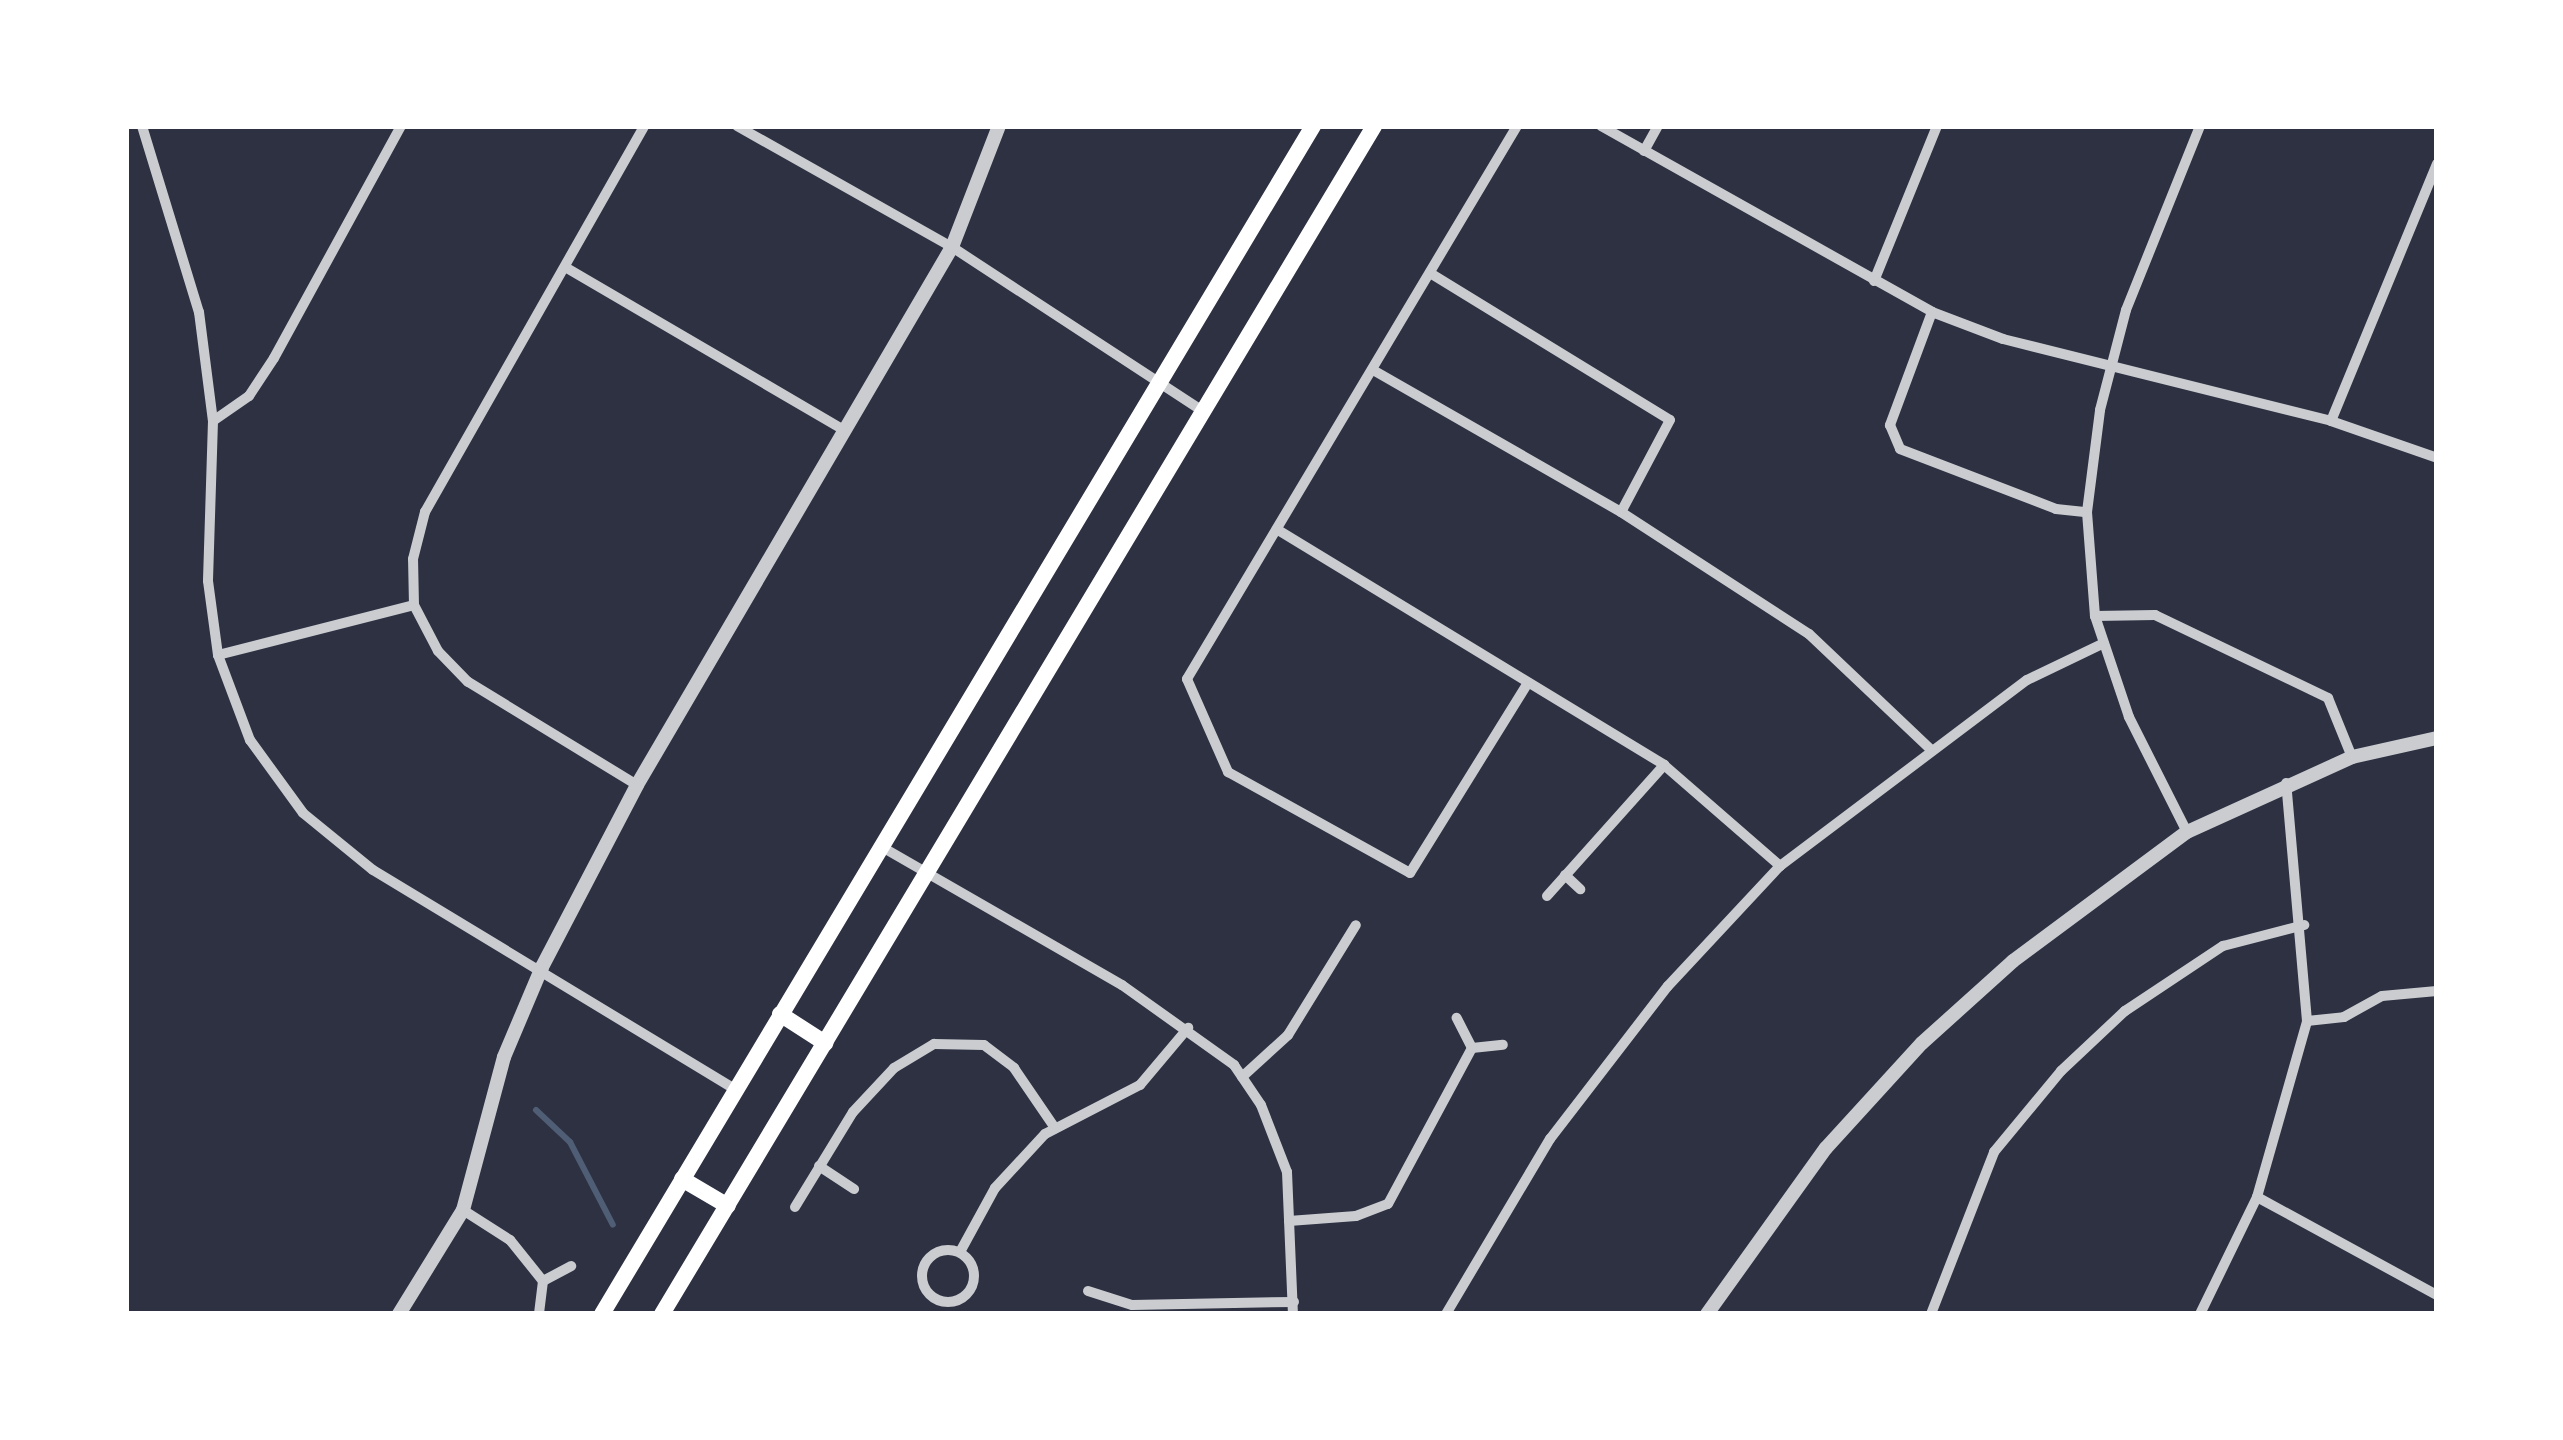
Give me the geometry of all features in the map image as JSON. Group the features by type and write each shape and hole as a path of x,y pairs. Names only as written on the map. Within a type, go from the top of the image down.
{"main road":[{"path":"602,1314 1312,126"},
{"path":"662,1314 1374,126"},
{"path":"781,1015 825,1042"},
{"path":"682,1179 728,1206"}],"street":[{"path":"142,126 199,312 213,421 208,581 218,656 250,740 302,813 374,870 542,967 736,1089"},
{"path":"213,421 249,395 274,358 401,126"},
{"path":"637,784 468,682 438,651 414,605 413,560 425,512 644,126"},
{"path":"737,126 952,247 1203,411"},
{"path":"399,1314 464,1210 504,1057 542,967 637,784 952,247 999,126"},
{"path":"1517,126 1187,679 1228,772 1410,873 1528,683"},
{"path":"1601,126 1932,312 2109,367 2331,421 2437,458"},
{"path":"1644,151 1658,126"},
{"path":"1874,281 1937,126"},
{"path":"2187,832 2152,771 2095,616 2087,512 2109,367 2200,126"},
{"path":"2331,421 2437,164"},
{"path":"565,267 844,430"},
{"path":"1430,273 1670,420 1621,512"},
{"path":"1932,312 1890,425 1900,449 2056,509 2087,512"},
{"path":"1373,370 1621,512 1809,634 1930,748"},
{"path":"1278,530 1664,765 1780,866"},
{"path":"218,656 414,605"},
{"path":"2095,616 2155,615 2328,698 2353,757"},
{"path":"1446,1314 1550,1139 1668,986 1780,866 1930,748 2027,680 2104,643"},
{"path":"1707,1314 1826,1148 1922,1043 2013,961 2187,832 2286,783 2353,757 2437,738"},
{"path":"1547,896 1664,765"},
{"path":"2200,1314 2257,1196 2306,1021 2304,925 2286,783"},
{"path":"881,847 1188,1028 1242,1077 1287,1172 1293,1308 1127,1309 1088,1291"},
{"path":"1565,875 1580,890"},
{"path":"1242,1077 1288,1035 1356,925"},
{"path":"1931,1314 1994,1152 2061,1071 2125,1012 2223,946 2304,925"},
{"path":"2306,1021 2344,1017 2381,996 2437,991"},
{"path":"1457,1018 1472,1048"},
{"path":"960,1252 995,1188 1055,1128 1140,1085 1188,1028"},
{"path":"795,1207 819,1166 894,1067 934,1044 984,1045 1014,1068 1055,1128"},
{"path":"1472,1048 1503,1045"},
{"path":"1289,1221 1356,1216 1388,1204 1472,1048"},
{"path":"819,1166 854,1189"},
{"path":"2257,1196 2437,1295"},
{"path":"464,1210 510,1240 543,1281 538,1314"},
{"path":"935,1252 960,1252 974,1271 973,1286 945,1304 923,1290 920,1277 935,1252"},
{"path":"543,1281 571,1266"}],"waterway":[{"path":"536,1110 570,1142 613,1225"}]}
